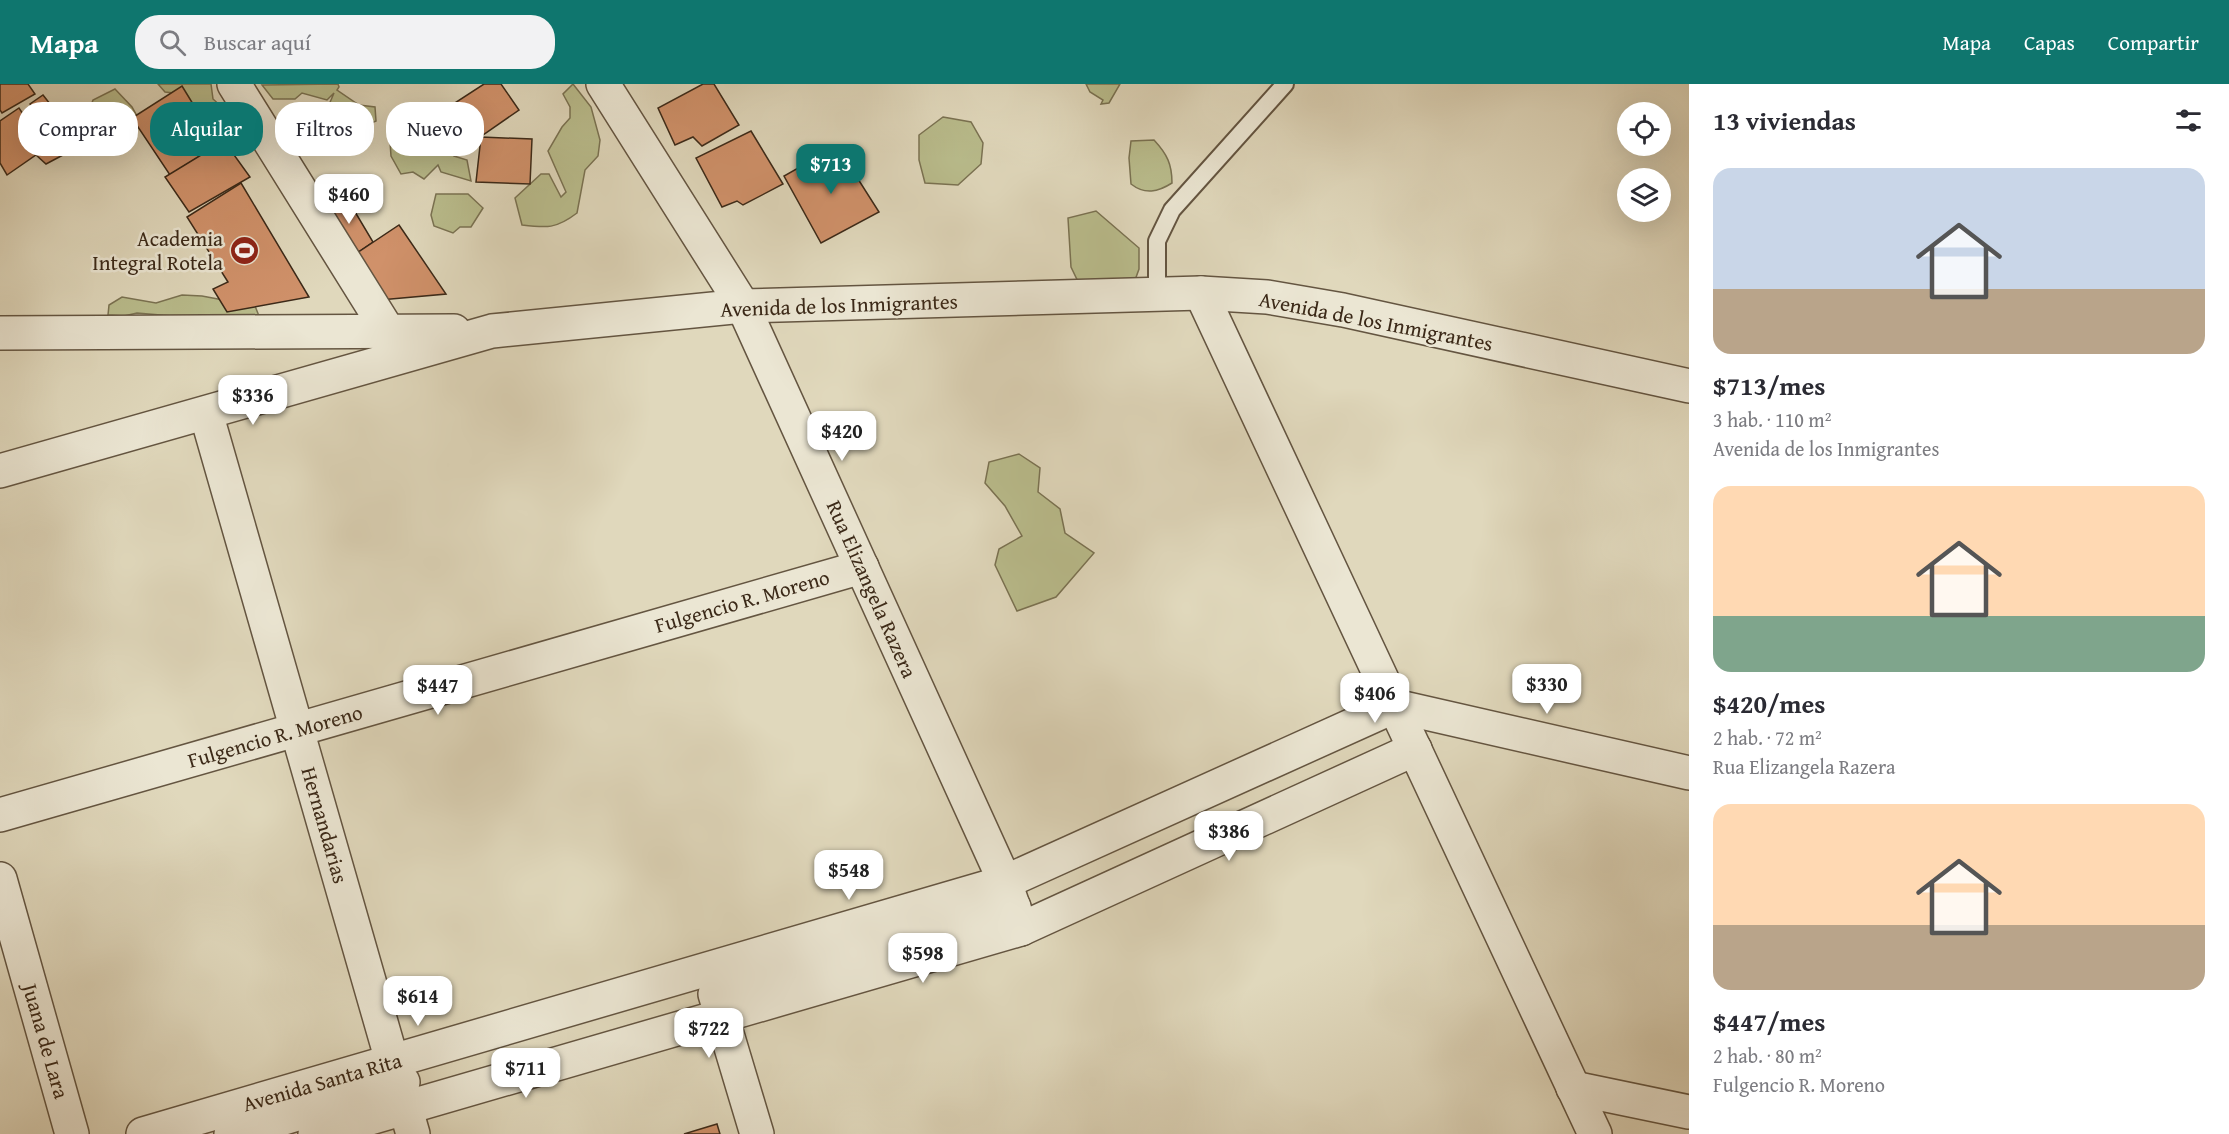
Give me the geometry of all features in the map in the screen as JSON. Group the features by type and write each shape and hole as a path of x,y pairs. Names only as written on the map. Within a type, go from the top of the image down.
{"street":[{"path":"0,471 206,412 389,346 234,84"},
{"name":"Rua Elizangela Razera","path":"603,84 743,306 1013,906"},
{"path":"1202,293 1595,1134"},
{"name":"Avenida de los Inmigrantes","path":"5,324 389,346 492,331 743,306 1202,293 1266,297 1343,310 1689,386"},
{"name":"Hernandarias","path":"206,412 403,1097"},
{"name":"Fulgencio R. Moreno","path":"0,815 862,567"},
{"path":"757,1134 715,992 1013,906 1395,706 1689,773"},
{"name":"Avenida Santa Rita","path":"315,1134 403,1097 715,992 1013,906 1415,749"},
{"name":"Juana de Lara","path":"0,879 72,1134"},
{"name":"Avenida Santa Rita","path":"143,1134 403,1097 715,992"},
{"path":"1573,1088 1689,1112"},
{"path":"231,1134 403,1097"}],"lane":[{"path":"1156,294 1156,241 1172,210 1285,84"}],"green space":[{"path":"158,84 211,84 213,99 216,102 188,102 182,94 165,92"},
{"path":"338,84 337,90 355,102 330,102 334,93 327,100 302,93 295,99 273,99 262,85"},
{"path":"573,84 591,107 600,140 598,156 585,170 577,213 557,225 538,227 522,225 515,198 541,174 549,174 561,197 566,192 548,151 570,118 570,107 563,94"},
{"path":"1086,84 1120,84 1109,103 1101,104 1103,100 1090,92"},
{"path":"115,89 127,102 92,102"},
{"path":"943,117 971,122 983,143 981,164 958,185 925,183 919,160 919,135"},
{"path":"1154,140 1168,160 1172,183 1157,190 1141,190 1131,184 1129,158 1131,141"},
{"path":"391,156 454,156 467,160 471,181 441,172 438,165 424,179 413,172 401,174"},
{"path":"436,194 468,194 483,208 471,227 460,227 453,233 434,226 431,215"},
{"path":"1096,211 1139,248 1139,269 1135,280 1083,292 1071,267 1068,218"},
{"path":"182,295 202,296 255,306 259,316 220,320 137,313 124,316 108,315 109,305 122,297 156,303"},
{"path":"1019,454 1040,468 1038,492 1060,509 1065,533 1094,553 1056,597 1017,611 995,565 999,549 1022,536 1005,506 985,483 989,462"}],"building":[{"path":"0,84 28,84 35,94 2,113"},
{"path":"484,84 501,84 519,110 484,134 484,102 456,102"},
{"path":"703,84 714,84 739,125 702,146 693,137 675,145 658,108"},
{"path":"182,86 192,102 157,102"},
{"path":"43,95 48,102 33,102"},
{"path":"150,106 150,145 138,127 138,114"},
{"path":"18,109 18,156 35,156 7,175 0,163 0,121"},
{"path":"751,131 783,184 743,205 737,201 722,207 696,158"},
{"path":"484,137 532,139 530,184 476,182 479,156 484,156"},
{"path":"837,146 879,212 821,243 784,176"},
{"path":"37,156 61,156 46,164"},
{"path":"157,156 200,156 170,175"},
{"path":"199,156 235,156 250,177 189,212 165,177"},
{"name":"Academia Integral Rotela","path":"241,183 309,297 227,312 213,289 228,282 187,217"},
{"path":"345,195 373,242 354,255 324,207"},
{"path":"399,225 446,294 380,300 354,255"},
{"path":"717,1124 720,1134 684,1134"}],"place":[{"name":"Academia Integral Rotela","path":"244,250"}]}
